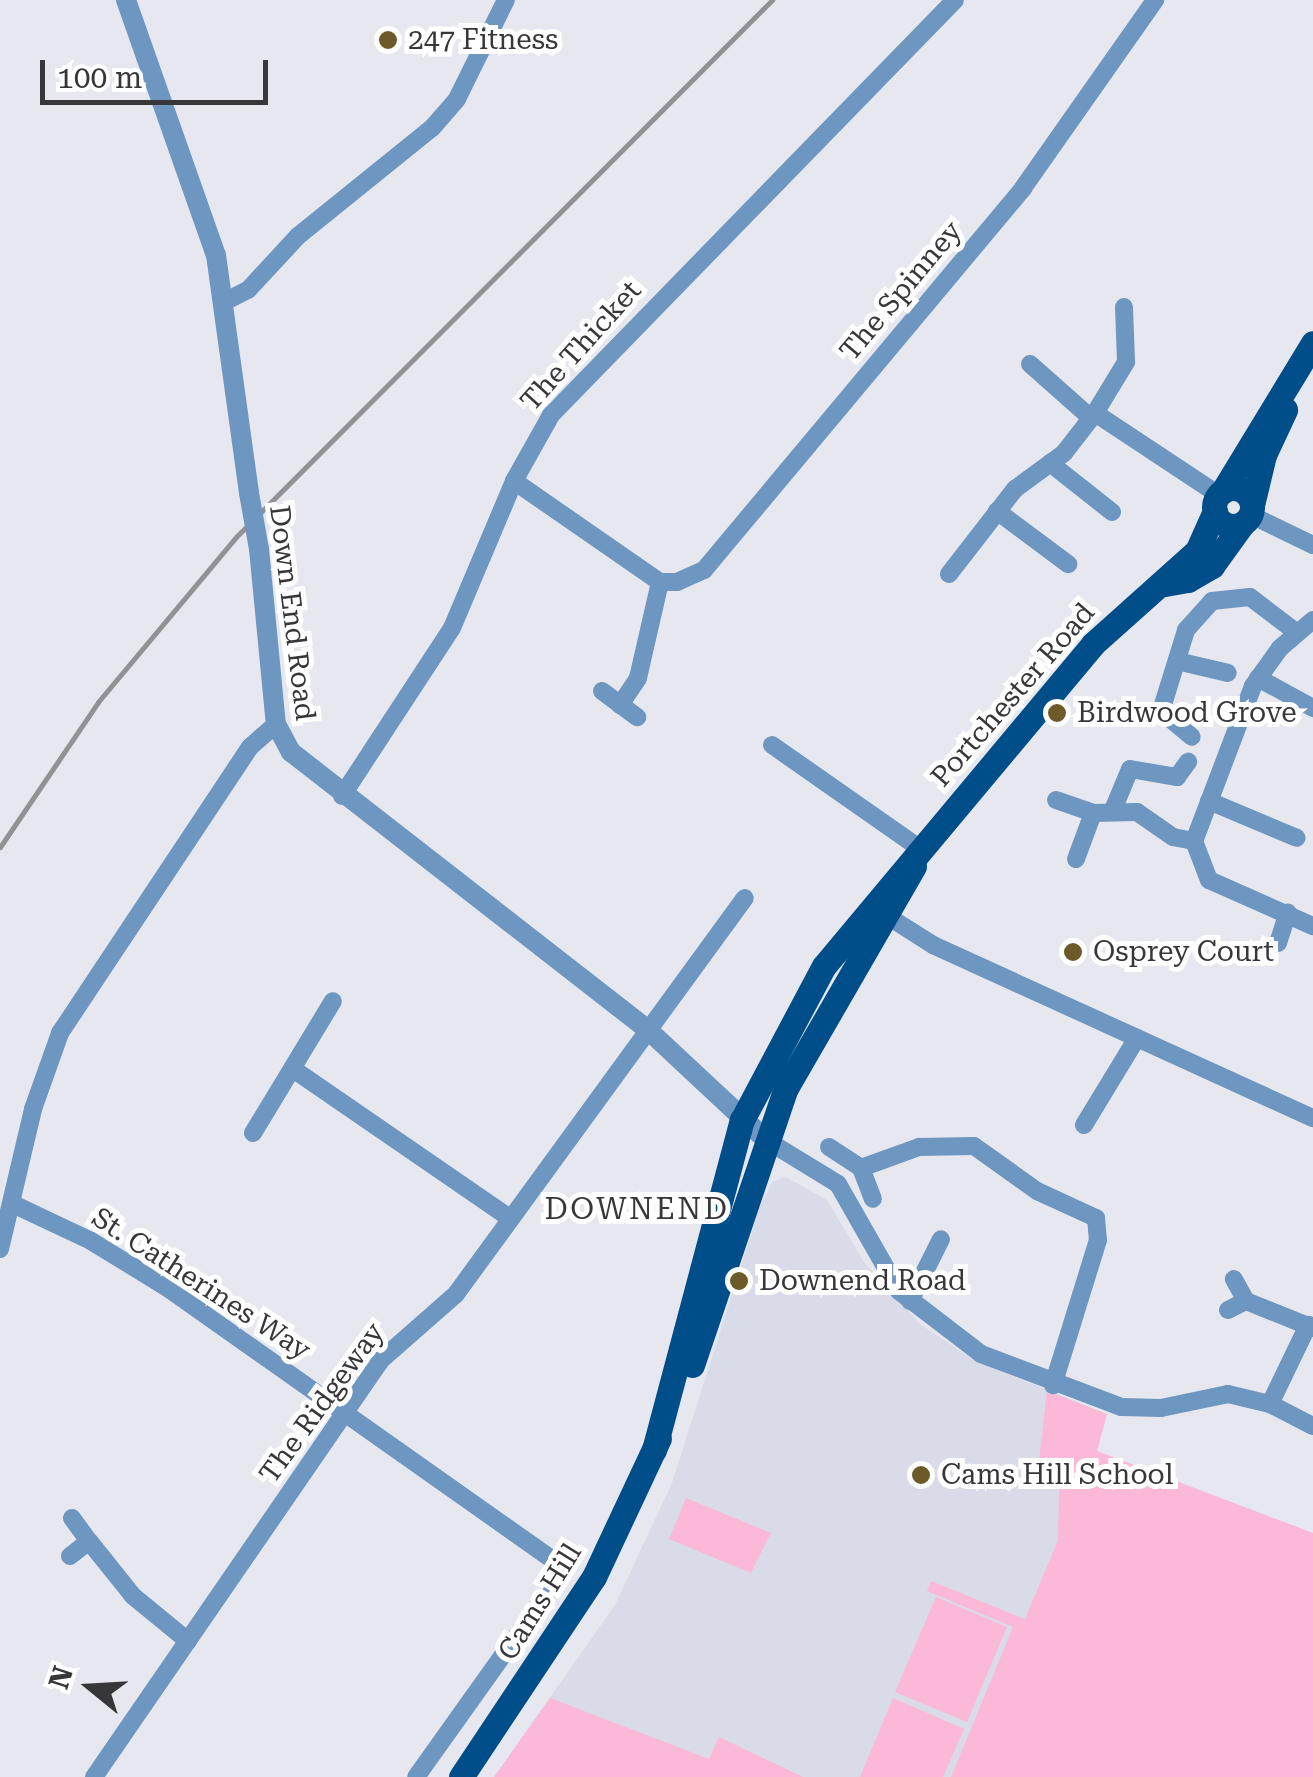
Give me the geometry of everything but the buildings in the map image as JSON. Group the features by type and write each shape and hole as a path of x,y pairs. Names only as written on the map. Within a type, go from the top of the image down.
{"main road":[{"name":"Portchester Road","path":"742,1120 824,966 1093,644 1165,584 1200,548 1219,499 1313,342"},
{"name":"Portchester Road","path":"1165,584 1188,580 1212,566 1249,514 1294,376"},
{"path":"1219,499 1227,525 1249,514"},
{"name":"Portchester Road","path":"766,1140 803,1050 888,917 919,853"},
{"name":"Cams Hill","path":"654,1450 742,1120"},
{"name":"Cams Hill","path":"461,1777 594,1577 692,1366 766,1140"}],"street":[{"name":"Down End Road","path":"126,0 203,210 224,302 259,549 276,724 291,752 342,796 646,1028 766,1140"},
{"path":"224,302 248,290 298,236 432,128 457,99 506,0"},
{"name":"The Thicket","path":"342,796 452,628 514,480 578,382 888,76 955,0"},
{"name":"The Spinney","path":"660,582 677,582 704,570 1023,188 1155,0"},
{"path":"949,574 997,511 1050,463 1093,416 1126,362 1124,307"},
{"path":"1030,364 1093,416 1219,499"},
{"path":"1050,463 1112,512"},
{"path":"514,480 660,582 638,678 620,705"},
{"path":"997,511 1068,564"},
{"path":"1249,514 1313,545"},
{"path":"1161,711 1196,612 1220,597 1250,597 1296,632"},
{"path":"1313,620 1296,632 1258,678 1194,842 1209,880 1313,926"},
{"path":"1177,661 1228,673"},
{"path":"1258,678 1313,708"},
{"path":"602,691 637,717"},
{"path":"1134,716 1161,711"},
{"path":"1161,711 1192,737"},
{"path":"0,1249 15,1205 33,1109 60,1033 250,747 276,724"},
{"path":"772,745 919,853"},
{"path":"1113,810 1130,769 1176,778 1188,762"},
{"path":"1056,800 1092,814 1113,810 1137,812 1173,837 1194,842"},
{"path":"1209,801 1297,838"},
{"path":"1076,859 1092,814"},
{"name":"The Ridgeway","path":"94,1777 395,1343 456,1294 646,1028 745,898"},
{"path":"1278,943 1288,913"},
{"path":"888,917 933,945 1313,1118"},
{"path":"253,1133 334,1001"},
{"path":"1084,1126 1137,1038"},
{"path":"293,1070 510,1218"},
{"path":"915,1128 920,1147"},
{"path":"766,1140 838,1184 885,1273 910,1301 958,1341 1053,1385 1142,1410 1228,1394 1270,1404 1313,1426"},
{"path":"861,1168 894,1153 920,1147 974,1146 1037,1191 1096,1218 1098,1240 1053,1385"},
{"path":"829,1148 861,1168 873,1199"},
{"name":"St. Catherines Way","path":"15,1205 91,1240 166,1287 550,1553"},
{"path":"910,1301 941,1239"},
{"path":"1234,1279 1246,1301 1310,1327 1270,1404"},
{"path":"1228,1310 1246,1301"},
{"path":"72,1518 133,1596 188,1641"},
{"path":"70,1556 88,1541"},
{"name":"Cams Hill","path":"416,1777 558,1578 560,1564 550,1553"}],"shaded area":[{"name":"Cams Hill School","path":"786,1177 827,1200 864,1262 920,1324 977,1362 1107,1414 1097,1451 1313,1533 1277,1777 494,1777 615,1605 672,1483 760,1206 772,1182"},
{"path":"1047,1391 1107,1414 1097,1451 1313,1533 1313,1777 951,1777 1013,1627 927,1591 931,1581 1025,1619 1058,1540 1059,1488 1037,1478"},
{"path":"686,1498 771,1533 751,1573 669,1539"},
{"path":"936,1597 1007,1627 967,1722 895,1692"},
{"path":"550,1698 709,1759 719,1737 803,1777 494,1777"},
{"path":"893,1698 964,1729 943,1777 860,1777"}],"railway":[{"path":"0,847 98,702 236,537 772,0"}],"place":[{"name":"247 Fitness","path":"388,40"},
{"name":"Birdwood Grove","path":"1057,713"},
{"name":"Osprey Court","path":"1073,952"},
{"name":"Downend Road","path":"739,1281"},
{"name":"Cams Hill School","path":"921,1475"}],"district":[{"name":"DOWNEND","path":"637,1209"}]}
